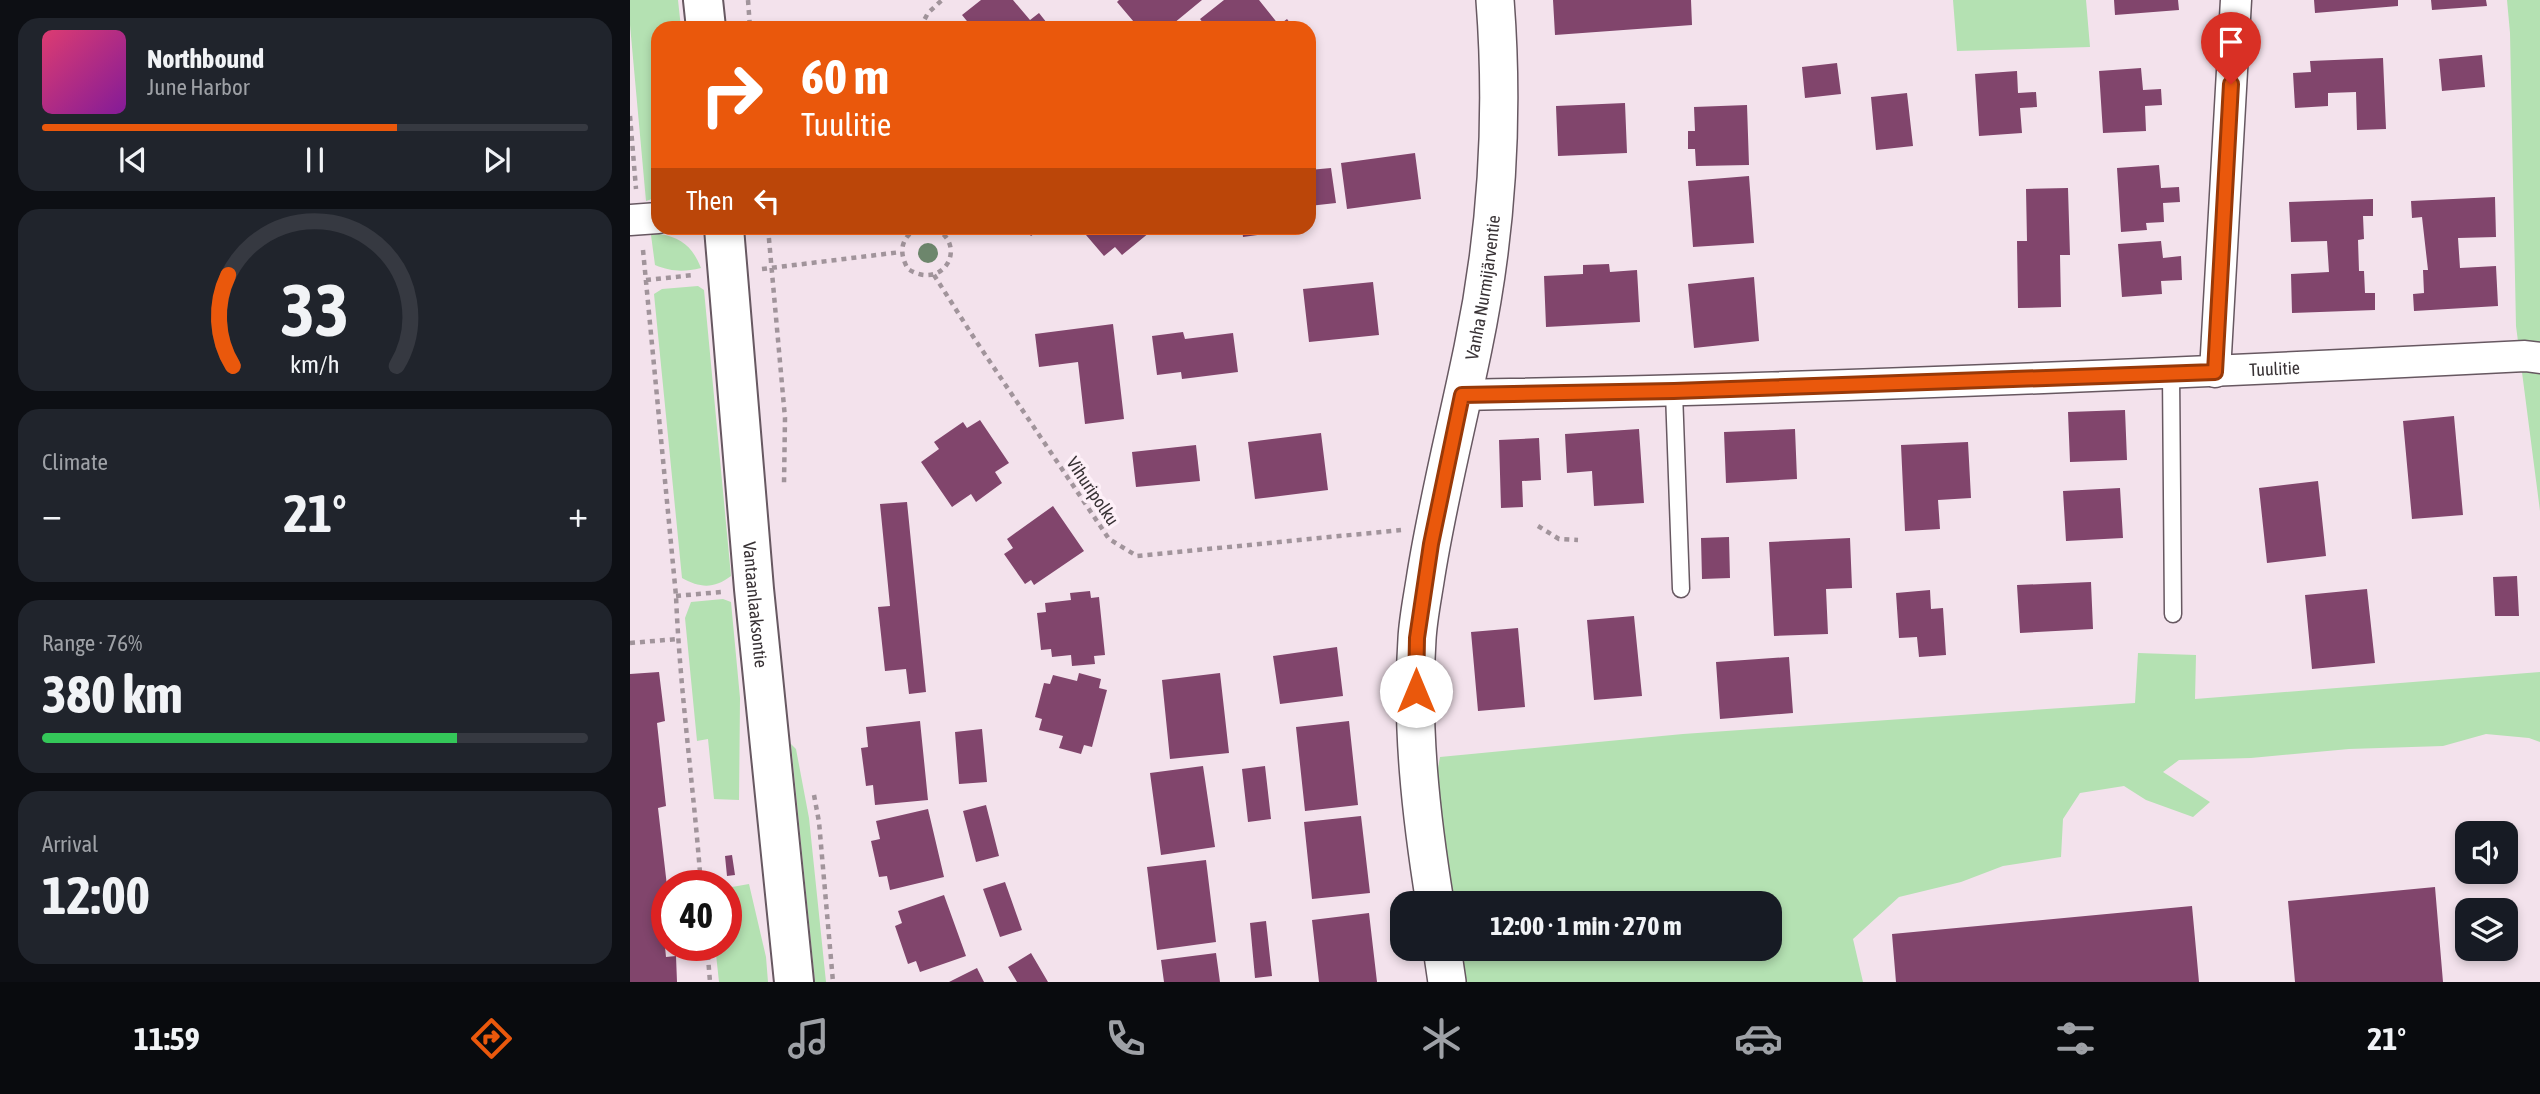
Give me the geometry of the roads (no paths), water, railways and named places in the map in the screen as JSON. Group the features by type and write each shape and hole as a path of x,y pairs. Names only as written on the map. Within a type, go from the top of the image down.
{"main road":[{"path":"703,0 705,21"},
{"name":"Vantaanlaaksontie","path":"725,235 754,589 794,982"}],"street":[{"name":"Vanha Nurmijärventie","path":"1433,891 1416,744 1417,638 1431,544 1490,257 1498,159 1500,61 1495,0"},
{"path":"2215,372 2236,0"},
{"name":"Tuulitie","path":"1462,395 1674,391 2215,372 2525,356 2540,358"},
{"path":"1444,961 1447,982"}],"lane":[{"path":"2171,372 2173,614"},
{"path":"1674,391 1681,589"}]}
